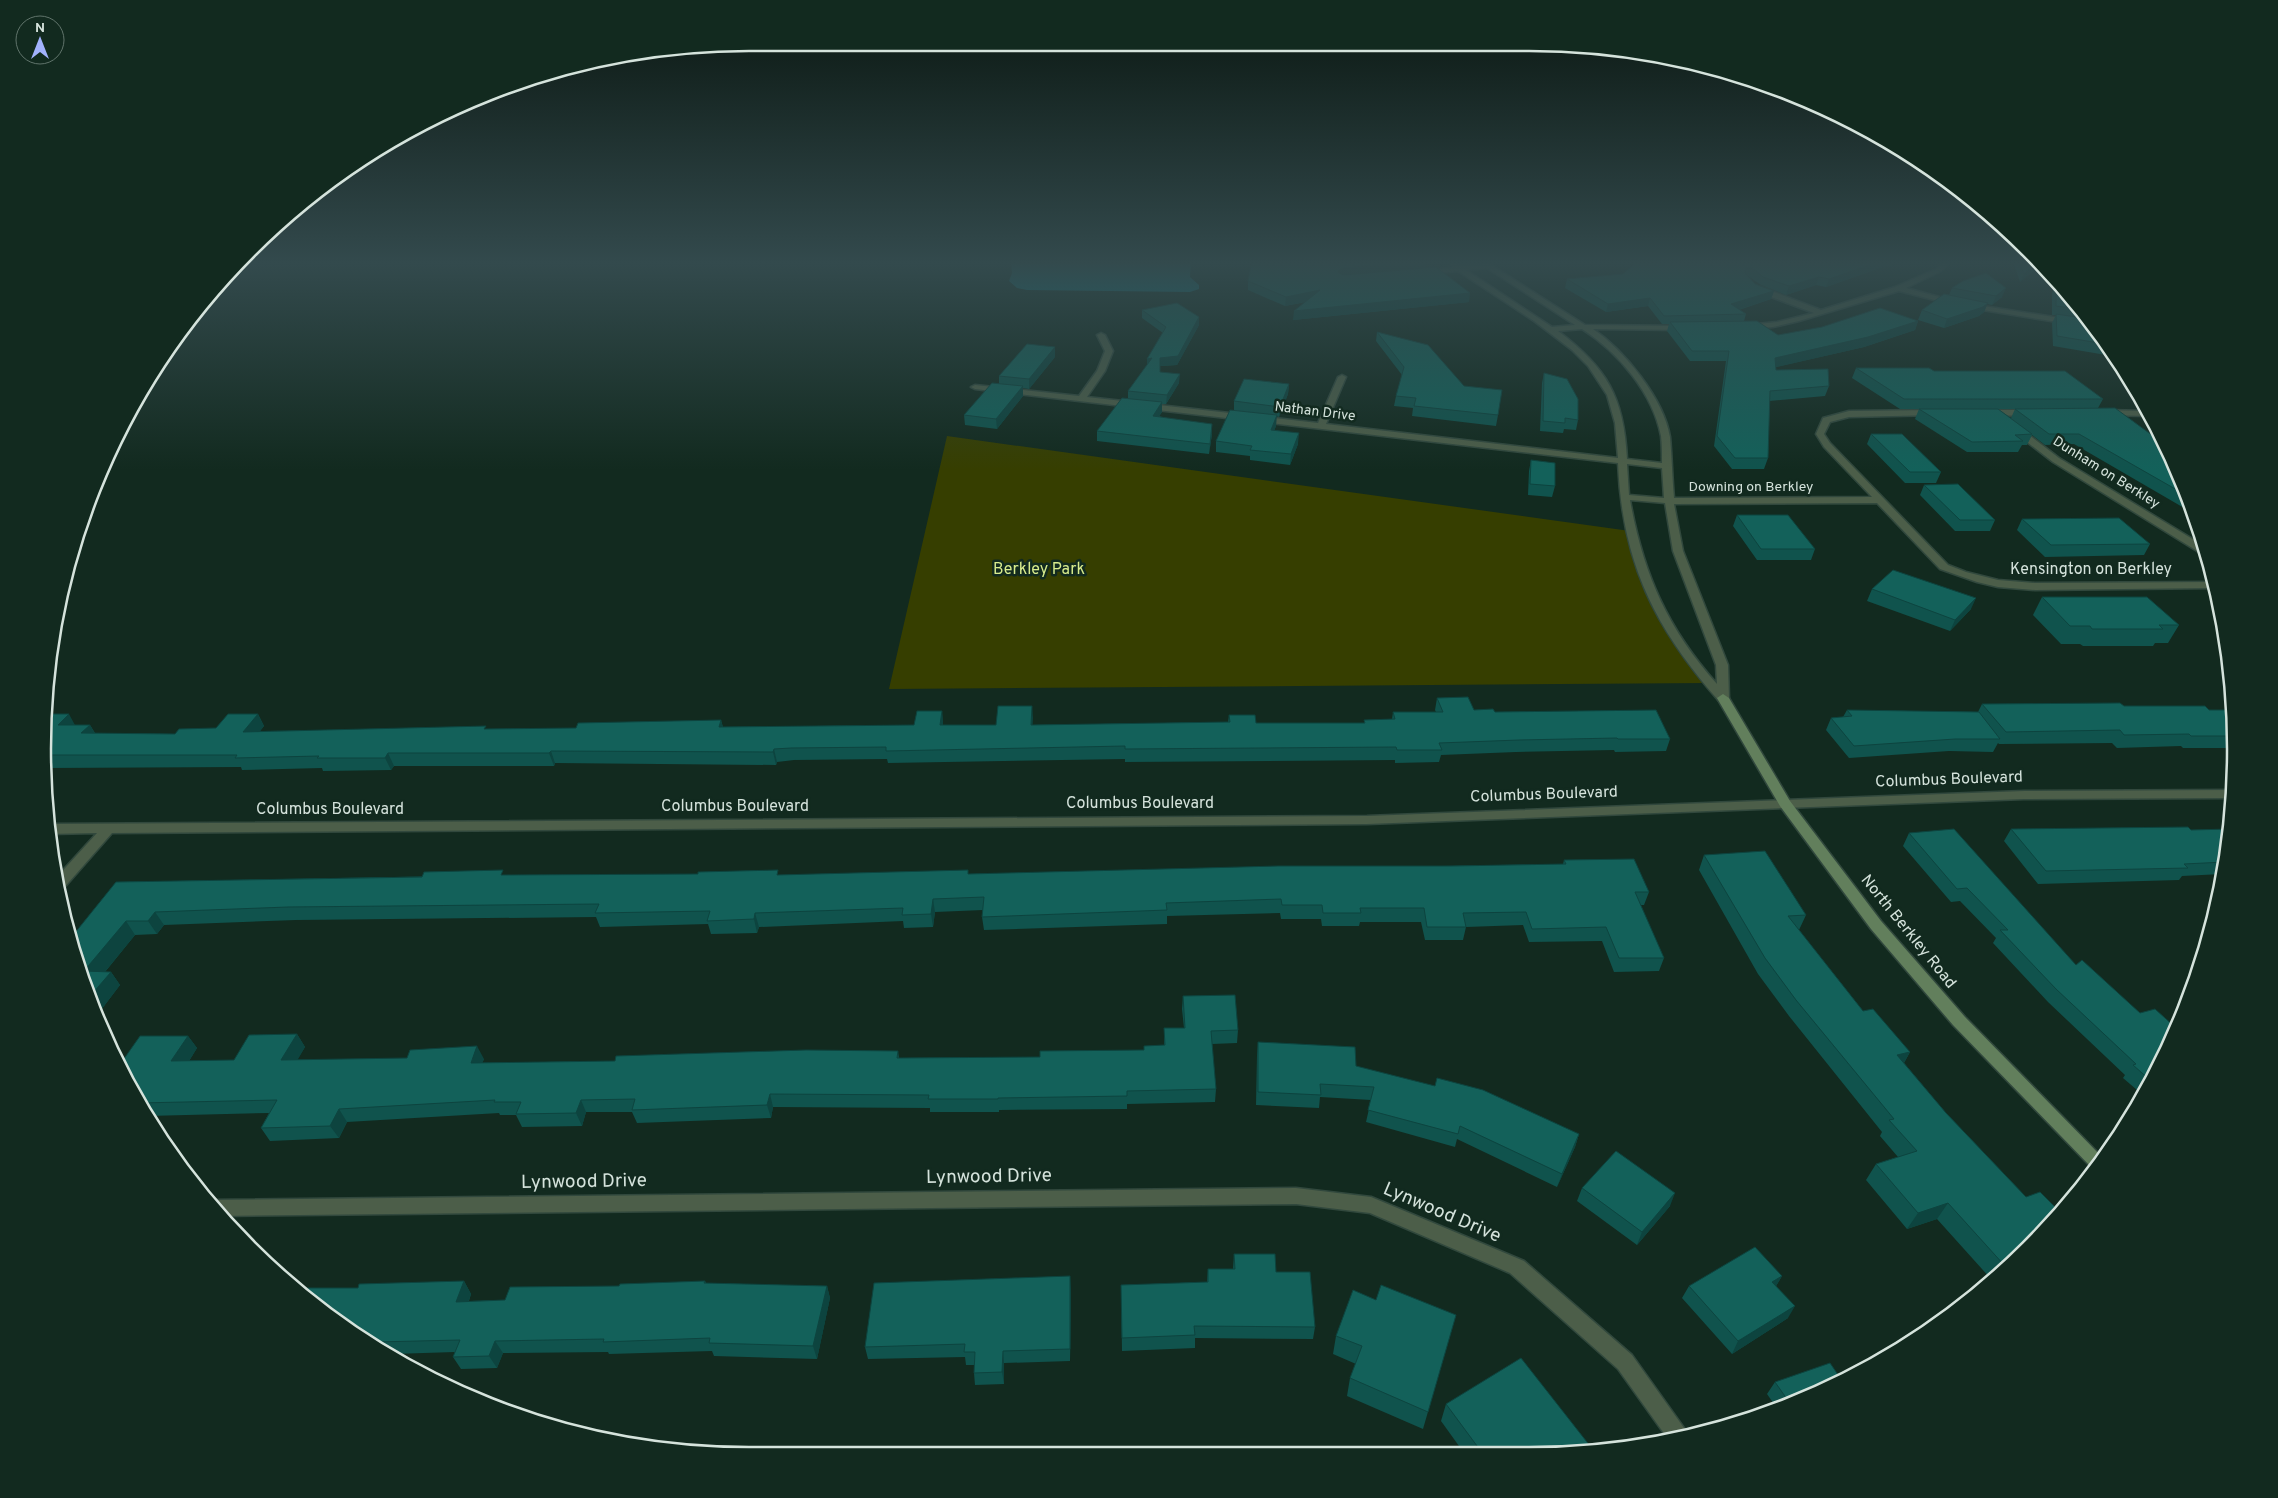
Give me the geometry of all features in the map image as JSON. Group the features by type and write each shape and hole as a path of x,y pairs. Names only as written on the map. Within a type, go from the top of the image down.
{"street":[{"name":"North Berkley Road","path":"1551,331 1588,360 1604,383 1619,414 1624,497 1634,548 1647,588 1667,628 1697,670 1723,698 1785,803 1876,925 1952,1013 2093,1159"},
{"name":"North Berkley Road","path":"1590,331 1627,365 1650,394 1665,435 1670,500 1678,551 1722,665 1723,698"},
{"path":"1081,399 1101,371 1109,351 1100,335"},
{"path":"1321,427 1342,377"},
{"name":"Nathan Drive","path":"974,387 1668,466"},
{"name":"Kensington on Berkley","path":"1946,413 1849,414 1826,420 1820,434 1827,445 1878,500 1944,567 1964,576 1985,582 2020,587 2207,585"},
{"path":"1975,413 2042,413"},
{"name":"Dunham on Berkley","path":"1995,413 2056,460 2196,546"},
{"path":"2090,413 2141,414"},
{"name":"Downing on Berkley","path":"1624,497 1670,500 1878,500"},
{"name":"Columbus Boulevard","path":"56,830 1367,820 2024,795 2225,794"},
{"path":"64,879 108,829"},
{"name":"Lynwood Drive","path":"223,1208 1227,1196 1296,1196 1370,1205 1516,1267 1625,1362 1675,1431"}],"green space":[{"name":"Berkley Park","path":"947,436 1630,531 1647,588 1709,683 889,689"}],"building":[{"path":"1164,331 1192,331 1178,356 1160,358 1160,372 1180,374 1167,395 1128,391 1152,358 1147,359"},
{"path":"1677,331 1772,331 1778,335 1801,331 1887,331 1775,358 1776,370 1828,369 1829,386 1770,391 1768,458 1735,458 1717,436 1729,351 1692,351"},
{"path":"2057,331 2088,331 2096,342 2057,336"},
{"path":"1377,332 1428,345 1464,386 1502,390 1498,415 1414,406 1416,398 1396,396 1404,367"},
{"path":"1027,344 1055,347 1029,379 999,376"},
{"path":"1856,368 1929,368 1934,371 2065,371 2103,399 1904,399"},
{"path":"1544,373 1567,379 1578,399 1578,420 1565,418 1565,423 1543,421"},
{"path":"1244,379 1289,384 1280,407 1234,401"},
{"path":"992,383 1023,386 996,419 964,415"},
{"path":"1122,398 1162,402 1153,416 1212,424 1210,444 1097,431"},
{"path":"2115,408 2153,436 2177,490 2079,434 2049,434 2015,409"},
{"path":"1919,409 1998,409 2032,434 2015,435 2023,441 1972,442"},
{"path":"1230,410 1277,415 1271,430 1299,433 1291,454 1250,450 1252,446 1216,441"},
{"path":"1871,434 1902,434 1941,472 1910,472"},
{"path":"1531,460 1555,463 1555,486 1530,484"},
{"path":"1958,484 1995,520 1960,520 1924,485"},
{"path":"1737,515 1788,515 1815,549 1761,549"},
{"path":"2119,518 2150,544 2051,545 2022,519"},
{"path":"1893,570 1976,598 1955,620 1872,589"},
{"path":"2042,597 2147,597 2179,625 2159,625 2163,629 2092,629 2090,626 2070,626"},
{"path":"1468,697 1474,710 1493,709 1495,712 1656,710 1670,739 1617,738 1439,743 1442,750 1397,750 1396,747 1125,749 1125,746 886,751 886,747 791,748 774,749 773,752 551,751 549,753 388,753 385,758 317,758 319,756 235,758 237,755 51,755 51,749 53,714 69,714 58,725 90,725 81,733 175,734 179,729 216,728 228,714 258,714 243,732 486,726 484,729 576,728 578,723 721,720 719,727 914,725 917,711 942,711 940,725 996,725 998,706 1032,706 1031,725 1230,722 1229,715 1255,715 1256,723 1365,723 1364,720 1395,719 1393,712 1443,712 1437,698"},
{"path":"2120,703 2124,706 2205,706 2209,710 2225,710 2226,736 2191,736 2189,734 2124,735 2120,730 2006,732 1982,704"},
{"path":"1847,710 1979,712 2000,739 1955,739 1854,746 1831,718 1852,716"},
{"path":"2188,827 2191,830 2222,829 2217,862 2184,864 2188,868 2046,871 2011,829"},
{"path":"1954,829 2076,965 2082,960 2140,1013 2155,1009 2171,1023 2145,1076 2133,1065 2136,1064 2056,989 2000,930 2008,930 1967,888 1957,889 1909,833"},
{"path":"1765,851 1806,915 1788,916 1863,1011 1873,1009 1910,1052 1897,1055 1946,1113 2026,1197 2040,1192 2055,1207 2001,1262 1948,1203 1918,1213 1876,1164 1917,1151 1889,1120 1894,1119 1796,1000 1765,958 1704,855"},
{"path":"1634,859 1649,892 1635,892 1664,958 1619,958 1606,927 1532,929 1526,912 1463,913 1466,927 1427,927 1424,908 1360,908 1361,913 1323,913 1322,905 1282,905 1281,899 1166,903 1167,910 982,917 984,897 933,899 931,914 902,915 903,908 755,913 754,919 707,921 710,911 595,913 599,904 288,907 155,912 148,921 126,921 86,968 76,932 116,882 422,877 424,872 503,870 501,875 698,874 698,872 778,870 777,875 968,870 968,874 1278,866 1566,864 1564,860"},
{"path":"87,971 111,972 95,991"},
{"path":"1235,995 1238,1030 1211,1031 1216,1089 1127,1091 1127,1096 998,1099 928,1099 929,1095 770,1094 767,1105 632,1110 635,1099 581,1100 576,1113 516,1114 521,1102 494,1102 495,1100 339,1109 330,1126 261,1128 277,1100 148,1103 124,1059 140,1036 188,1036 171,1061 234,1060 249,1035 297,1034 281,1060 407,1058 410,1050 477,1046 471,1063 615,1061 616,1056 806,1050 898,1051 897,1058 1040,1057 1040,1051 1144,1050 1144,1046 1165,1045 1164,1028 1185,1028 1183,996"},
{"path":"1258,1042 1355,1047 1356,1066 1435,1086 1437,1078 1483,1090 1579,1134 1562,1174 1460,1126 1458,1134 1368,1110 1374,1087 1320,1084 1321,1095 1258,1092"},
{"path":"1616,1151 1675,1193 1642,1232 1582,1188"},
{"path":"1755,1247 1782,1276 1772,1282 1795,1306 1738,1341 1689,1286"},
{"path":"1234,1254 1275,1254 1276,1272 1310,1272 1315,1327 1194,1326 1195,1335 1122,1338 1121,1285 1208,1282 1208,1269 1235,1269"},
{"path":"1070,1276 1070,1349 1003,1351 1002,1372 974,1373 975,1352 964,1352 965,1344 865,1347 874,1283"},
{"path":"464,1281 456,1302 505,1300 510,1287 619,1286 620,1284 705,1281 704,1283 827,1286 813,1346 709,1343 710,1338 603,1342 604,1339 495,1341 489,1356 453,1357 460,1340 382,1342 324,1303 306,1288 358,1288 359,1284"},
{"path":"1381,1285 1456,1315 1428,1412 1350,1378 1362,1346 1336,1336 1353,1290 1376,1300"},
{"path":"1521,1358 1588,1444 1478,1447 1446,1404"},
{"path":"1830,1363 1838,1375 1786,1398 1775,1382"}]}
